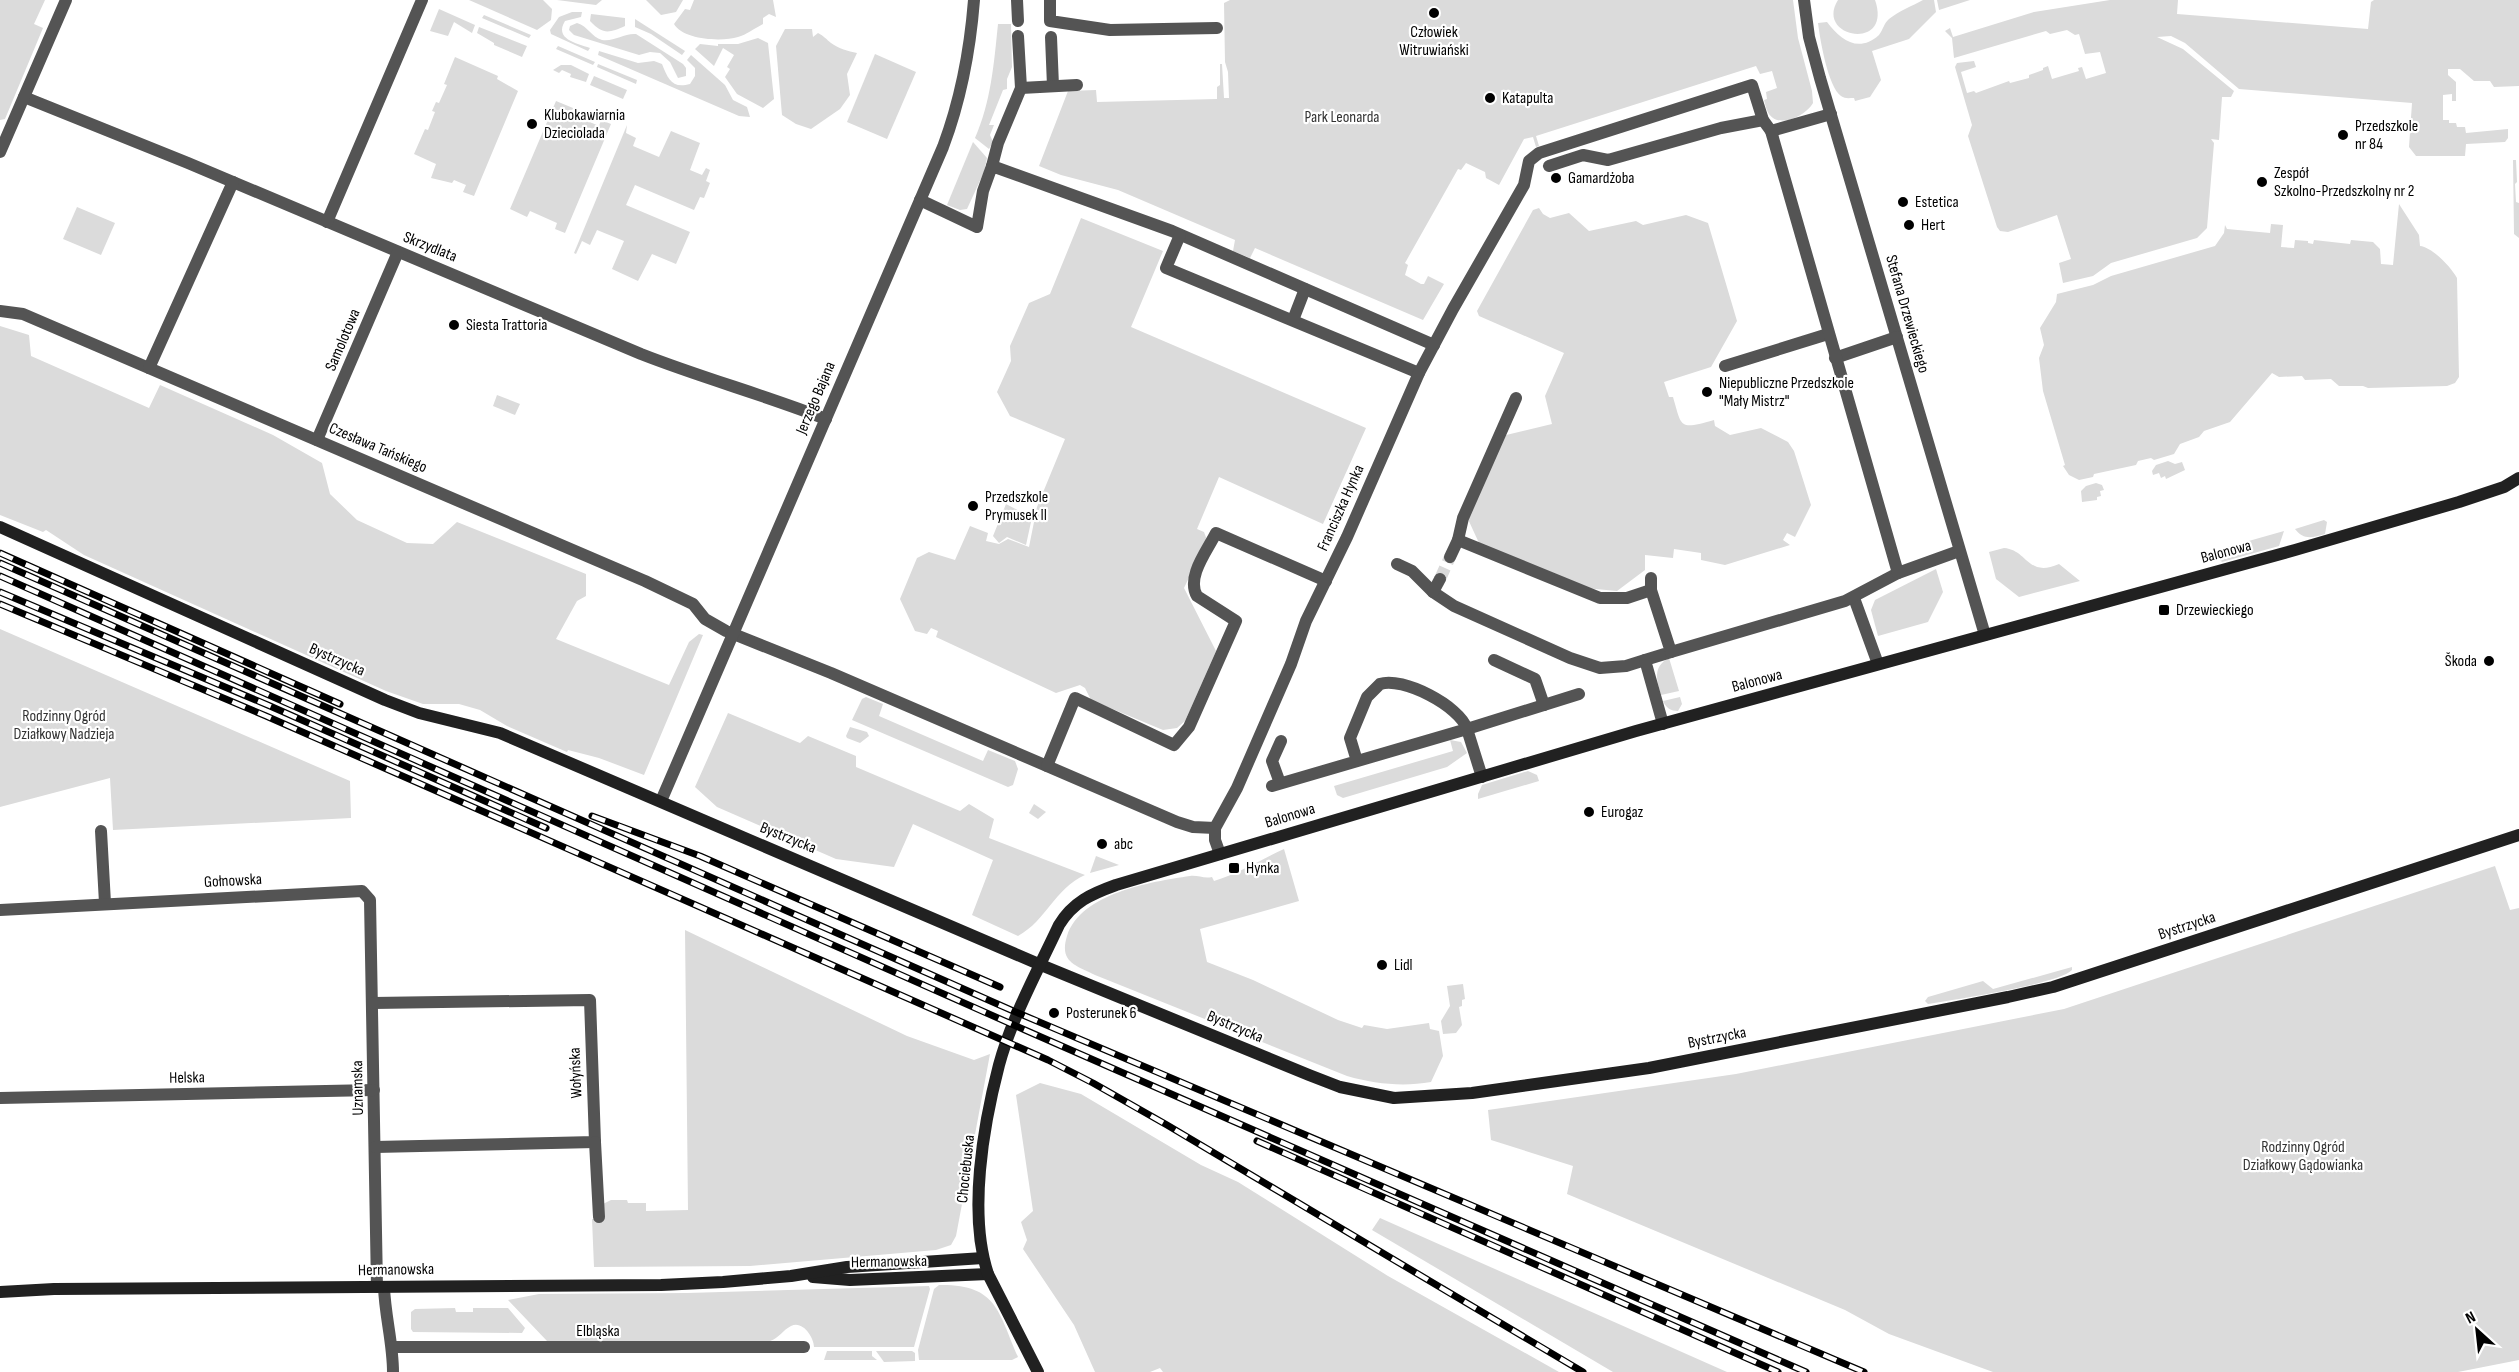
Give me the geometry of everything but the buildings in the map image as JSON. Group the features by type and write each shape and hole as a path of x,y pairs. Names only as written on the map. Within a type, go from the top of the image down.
{"street":[{"path":"0,152 66,0"},
{"path":"327,222 422,0"},
{"name":"Jerzego Bajana","path":"661,801 943,147 961,91 970,46 975,0"},
{"path":"1017,0 1018,21"},
{"path":"1050,0 1050,21 1110,30 1217,28"},
{"name":"Stefana Drzewieckiego","path":"1804,1 1809,37 1985,635"},
{"path":"920,200 977,227 983,191 998,143 1021,88 1018,36"},
{"path":"1052,37 1053,86"},
{"path":"1021,88 1077,85"},
{"path":"1564,161 1559,146 1752,85 1763,120 1770,131 1898,573"},
{"name":"Skrzydlata","path":"24,97 697,376 762,395 826,419"},
{"path":"1770,131 1831,114"},
{"path":"1549,166 1583,155 1608,160 1721,128 1763,120"},
{"name":"Franciszka Hynka","path":"1215,828 1237,788 1291,664 1306,621 1419,373 1524,185 1527,168 1533,156 1559,146"},
{"path":"992,166 1180,235 1434,345"},
{"path":"149,368 233,182"},
{"path":"1180,235 1166,267 1419,373"},
{"name":"Samolotowa","path":"317,440 398,252"},
{"path":"1293,320 1305,289"},
{"name":"Czesława Tańskiego","path":"0,311 23,314 645,581 693,604 705,619 733,634 831,673 1177,822 1215,828"},
{"path":"1725,366 1828,334"},
{"path":"1835,358 1897,338"},
{"path":"1450,557 1458,540 1467,509 1516,398"},
{"name":"Balonowa","path":"1041,965 1064,917 1086,896 1116,885 1663,724 2295,550 2470,498 2504,487 2519,478"},
{"name":"Bystrzycka","path":"0,527 385,700 419,713 500,733 1041,965 1340,1087 1394,1098 1447,1096 1648,1068 2053,987 2519,835"},
{"path":"1047,766 1076,698 1174,745 1189,726 1236,621 1197,596 1194,590 1194,578 1216,533 1326,581"},
{"path":"1458,540 1600,598 1627,598 1651,584 1671,652"},
{"path":"1397,564 1412,570 1433,592 1474,616 1588,665 1612,668 1854,598 1898,573 1959,551"},
{"path":"1433,592 1440,579"},
{"path":"1854,598 1878,664"},
{"path":"1494,660 1535,679 1544,705"},
{"path":"1645,660 1663,724"},
{"path":"1357,761 1350,738 1370,691 1385,682 1396,682 1442,701 1464,721 1482,777"},
{"path":"1281,741 1272,761 1276,785 1579,694"},
{"path":"1215,828 1215,840 1220,854"},
{"path":"101,831 105,903"},
{"name":"Gołnowska","path":"0,910 362,891"},
{"name":"Uznamska","path":"362,891 370,900 380,1287"},
{"name":"Chociebuska","path":"1038,1372 988,1274 983,1258 978,1213 985,1137 999,1064 1041,965"},
{"name":"Wołyńska","path":"373,1003 590,1000 595,1143"},
{"name":"Helska","path":"0,1098 374,1090"},
{"path":"375,1147 595,1143 598,1218"},
{"name":"Hermanowska","path":"0,1292 54,1289 661,1285 791,1276 847,1267 983,1258"},
{"name":"Hermanowska","path":"791,1276 850,1280 988,1274"},
{"path":"380,1287 393,1347 393,1372"},
{"name":"Elbląska","path":"393,1347 804,1347"}],"green space":[{"path":"0,0 45,0 34,24 43,28 5,119 0,120"},
{"path":"469,0 543,0 552,9 551,20 537,30"},
{"path":"557,0 602,0 596,5"},
{"path":"646,0 683,0 676,12 661,15"},
{"path":"694,0 773,0 776,17 769,14 763,18 763,24 738,37 703,38 686,33 674,24 685,9 690,10"},
{"name":"Park Leonarda","path":"1230,0 1793,0 1798,38 1813,103 1795,118 1783,121 1773,118 1764,100 1767,99 1766,92 1777,88 1772,71 1760,74 1756,66 1536,136 1539,146 1536,147 1533,137 1524,139 1499,185 1486,178 1485,172 1466,163 1461,170 1458,169 1405,263 1408,265 1405,275 1421,284 1424,284 1428,276 1444,284 1423,320 1255,248 1250,258 1233,251 1235,240 1118,190 1061,175 1039,166 1068,91 1096,90 1097,102 1217,99 1220,64 1222,64 1224,98 1229,98 1228,72 1225,62 1224,3"},
{"path":"1838,0 1875,0 1878,16 1873,27 1865,33 1854,34 1844,30 1836,23 1833,13"},
{"path":"1923,0 1934,0 1936,12 1909,39 1872,51 1881,80 1870,97 1855,101 1854,98 1841,96 1832,83 1818,23 1827,22 1838,34 1850,42 1864,43 1879,35 1886,22 1893,16"},
{"path":"1937,0 1970,0 1939,10"},
{"path":"2110,0 2178,0 2177,14 2368,29 2371,2 2374,0 2519,0 2519,86 2494,87 2490,81 2474,81 2460,69 2448,69 2448,75 2456,82 2456,101 2452,101 2452,94 2443,95 2443,120 2456,123 2457,127 2465,127 2466,133 2508,129 2508,138 2505,142 2466,144 2465,156 2416,156 2409,147 2412,103 2239,89 2185,43 2171,36 2157,37 2183,49 2234,91 2231,97 2222,97 2219,140 2211,139 2214,143 2207,228 2197,238 2111,263 2093,276 2063,283 2059,263 2071,259 2057,215 2008,232 2000,231 1997,227 1968,136 1972,125 1955,67 1957,63 1974,61 1976,67 1961,72 1967,93 1974,91 1976,93 2009,81 2010,83 2029,78 2029,75 2048,66 2052,79 2079,71 2078,68 2082,67 2086,79 2106,73 2100,52 2085,54 2079,34 2075,35 2067,30 2050,34 2046,31 1954,58 1952,38 1945,31 1950,28 1953,37 2034,12"},
{"path":"439,9 475,25 472,33 454,22 448,36 430,31"},
{"path":"572,12 582,12 581,17 565,21 562,32 573,42 590,48 588,51 551,34 550,30 559,17"},
{"path":"591,14 625,18 625,26 603,31 590,21"},
{"path":"484,15 531,35 529,38 482,18"},
{"path":"635,19 685,51 682,55 651,34 635,27"},
{"path":"577,23 602,40 636,34 683,64 686,68 686,76 678,78 670,62 660,53 650,52 639,55 574,35 569,30 570,26"},
{"path":"998,24 1011,24 1012,67 1007,79 1007,89 1003,90 989,125 994,125 990,135 993,142 989,149 975,138 988,96"},
{"path":"479,27 527,46 522,57 494,45 477,33"},
{"path":"785,29 812,29 813,37 818,33 837,47 857,53 847,74 850,95 840,109 811,129 796,124 782,115 776,46"},
{"path":"758,38 768,43 774,99 763,108 737,94 725,77 730,69 727,67 734,55 723,48 714,66 695,49 700,44 718,46 718,44 738,44"},
{"path":"558,46 595,62 593,65 556,49"},
{"path":"599,51 638,63 654,61 662,64 672,82 679,85 690,84 695,76 695,68 687,60 691,55 725,85 733,100 747,107 750,117 739,116 598,55"},
{"path":"875,54 916,72 887,139 847,122"},
{"path":"455,57 498,76 497,79 518,91 474,196 463,192 466,185 454,180 452,183 431,178 436,164 414,154 425,129 428,130 435,112 432,111 436,102 439,103 447,85 444,84"},
{"path":"598,64 637,80 636,84 597,67"},
{"path":"561,65 571,65 589,74 586,82 570,77 571,74 562,70 559,73 553,70"},
{"path":"594,76 627,90 623,99 590,85"},
{"path":"556,101 573,108 571,114 599,126 601,120 611,124 565,233 555,229 557,223 530,211 527,217 510,209"},
{"path":"627,125 626,133 636,138 633,146 659,157 671,131 700,143 690,170 702,175 706,168 710,170 706,181 710,183 704,198 700,197 694,210 635,185 626,205 690,232 676,264 652,254 638,281 612,269 624,241 597,230 590,245 582,241 576,254 574,253"},
{"path":"973,142 987,158 984,172 967,209 960,210 947,205"},
{"path":"2513,160 2516,160 2517,182 2515,184 2516,202 2519,203 2519,238 2514,234"},
{"path":"2399,204 2419,235 2420,246 2441,258 2457,278 2459,377 2455,383 2447,386 2368,388 2339,386 2331,379 2305,380 2302,376 2279,377 2272,373 2230,422 2204,431 2199,437 2180,444 2174,454 2154,460 2151,458 2138,461 2136,465 2094,474 2093,477 2079,480 2069,475 2063,466 2065,465 2043,391 2039,358 2044,345 2040,328 2056,302 2057,294 2093,285 2111,276 2215,246 2224,233 2225,225 2227,229 2270,233 2271,224 2283,225 2281,247 2294,248 2295,240 2308,241 2313,244 2314,240 2350,244 2351,240 2373,242 2380,249 2381,264 2393,265"},
{"path":"77,207 115,223 101,255 63,239"},
{"path":"1539,208 1550,218 1569,213 1589,231 1636,221 1643,225 1686,215 1708,223 1737,321 1711,367 1664,382 1669,397 1673,397 1678,415 1684,424 1694,425 1714,420 1715,426 1730,435 1761,428 1788,442 1794,451 1811,505 1795,537 1787,533 1783,540 1790,545 1725,565 1701,560 1701,553 1674,549 1673,558 1645,555 1645,570 1617,591 1585,588 1479,543 1467,517 1502,436 1552,424 1545,396 1564,353 1479,316 1477,311 1533,210"},
{"path":"1081,218 1163,251 1131,327 1366,428 1323,524 1219,477 1197,529 1204,532 1207,540 1184,588 1216,651 1185,721 1177,728 1163,730 1091,700 1085,688 1080,685 1056,693 936,637 938,631 931,628 927,634 915,631 900,599 917,558 929,552 955,560 970,526 988,533 986,541 999,544 1008,539 1029,547 1037,507 1065,439 1010,416 997,392 1011,361 1010,346 1029,303 1050,294"},
{"path":"0,326 29,335 31,356 149,408 160,385 273,435 322,463 330,494 357,520 407,543 433,544 457,522 586,574 586,596 577,601 556,639 669,685 689,642 699,634 703,635 644,775 599,758 568,750 567,752 507,726 480,710 459,704 423,704 386,691 84,555 46,530 43,532 0,515"},
{"path":"497,395 520,404 515,415 493,406"},
{"path":"2168,461 2175,464 2182,462 2185,470 2166,479 2165,476 2161,478 2159,473 2153,475 2152,471 2156,465"},
{"path":"2096,483 2102,485 2104,490 2100,491 2101,496 2097,497 2097,500 2082,502 2081,491 2086,486"},
{"path":"1006,504 1029,516 1031,522 1026,545 1007,537 999,543 993,536"},
{"path":"2324,520 2327,522 2325,534 2308,537 2301,535 2295,529"},
{"path":"2284,531 2279,546 2222,562 2214,554 2217,550"},
{"path":"2004,548 2018,553 2028,562 2040,568 2059,564 2080,581 2019,597 1996,579 1989,552"},
{"path":"1936,569 1943,592 1928,622 1878,636 1871,610 1875,600"},
{"name":"Rodzinny Ogród Działkowy Nadzieja","path":"0,629 350,781 351,818 113,830 110,778 0,807"},
{"path":"1669,658 1679,691 1661,695 1657,674 1660,665"},
{"path":"866,697 883,704 879,716 983,761 988,750 1015,761 1018,769 1013,785 1008,787 852,720 862,699"},
{"path":"1680,697 1682,704 1678,711 1669,709 1663,701"},
{"path":"728,713 800,743 808,736 856,756 856,767 960,811 969,804 994,819 989,838 1085,875 1066,888 1036,922 1018,936 972,915 993,860 913,824 894,867 836,859 717,807 695,787"},
{"path":"850,727 867,732 869,736 860,743 847,738"},
{"path":"1450,740 1461,742 1467,753 1447,767 1343,798 1337,795 1334,786 1453,751"},
{"path":"1528,771 1537,775 1539,781 1478,799 1482,785"},
{"path":"1034,804 1046,812 1038,819 1029,813"},
{"path":"1284,849 1299,901 1200,929 1207,962 1253,980 1338,1020 1362,1028 1364,1025 1387,1029 1429,1023 1430,1029 1439,1031 1443,1056 1431,1082 1389,1084 1347,1076 1095,975 1070,962 1067,957 1065,945 1067,936 1075,921 1086,909 1102,900 1137,886 1156,882 1193,876 1212,877 1214,881"},
{"path":"1096,856 1119,865 1090,873"},
{"name":"Rodzinny Ogród Działkowy Gądowianka","path":"2495,866 2510,910 2519,908 2519,1360 2458,1372 1993,1372 1889,1334 1845,1310 1567,1194 1573,1166 1491,1140 1488,1110 1736,1074 2064,1009"},
{"path":"685,930 907,1036 974,1060 990,1054 956,1236 951,1245 936,1250 750,1266 594,1267 592,1219 603,1219 603,1204 611,1200 627,1200 628,1203 646,1203 646,1211 688,1210"},
{"path":"2072,967 2072,970 2063,975 2027,986 1928,1004 1925,1001 1928,997 1983,981 1993,989"},
{"path":"1463,984 1465,999 1459,1007 1462,1025 1456,1033 1443,1034 1441,1021 1450,1006 1447,986"},
{"path":"1040,1083 1081,1094 1201,1165 1238,1182 1388,1276 1559,1372 1163,1372 1160,1368 1150,1372 1095,1372 1074,1325 1023,1249 1027,1240 1021,1222 1033,1211 1016,1095"},
{"path":"1380,1218 1727,1372 1613,1372 1372,1230"},
{"path":"939,1285 973,1289 993,1303 1018,1357 1012,1360 919,1360 918,1350 934,1289"},
{"path":"929,1286 914,1347 814,1347 807,1331 800,1325 791,1326 770,1341 547,1341 508,1300 539,1294 687,1293"},
{"path":"455,1308 456,1312 473,1312 473,1308 508,1308 525,1328 522,1333 413,1332 411,1329 411,1312 415,1309"},
{"path":"827,1351 872,1351 872,1356 877,1360 824,1360"},
{"path":"876,1351 912,1351 915,1353 915,1361 884,1362"}],"tunnel":[{"path":"1440,579 1450,557"}],"railway":[{"path":"0,553 340,704"},
{"path":"0,563 1011,1010 1864,1372"},
{"path":"0,576 1025,1030 1806,1372"},
{"path":"0,592 270,706 546,828"},
{"path":"0,604 266,716 1048,1060 1167,1125 1583,1372"},
{"path":"592,816 700,856 1000,987"},
{"path":"1257,1141 1778,1372"}],"place":[{"name":"Człowiek Witruwiański","path":"1434,13"},
{"name":"Katapulta","path":"1490,98"},
{"name":"Klubokawiarnia Dzieciolada","path":"532,124"},
{"name":"Przedszkole nr 84","path":"2343,135"},
{"name":"Gamardżoba","path":"1556,178"},
{"name":"Zespół Szkolno-Przedszkolny nr 2","path":"2262,182"},
{"name":"Estetica","path":"1903,202"},
{"name":"Hert","path":"1909,225"},
{"name":"Siesta Trattoria","path":"454,325"},
{"name":"Niepubliczne Przedszkole \"Mały Mistrz\"","path":"1707,392"},
{"name":"Przedszkole Prymusek II","path":"973,506"},
{"name":"Drzewieckiego","path":"2164,610"},
{"name":"Škoda","path":"2489,661"},
{"name":"Eurogaz","path":"1589,812"},
{"name":"abc","path":"1102,844"},
{"name":"Hynka","path":"1234,868"},
{"name":"Lidl","path":"1382,965"},
{"name":"Posterunek 6","path":"1054,1013"}]}
